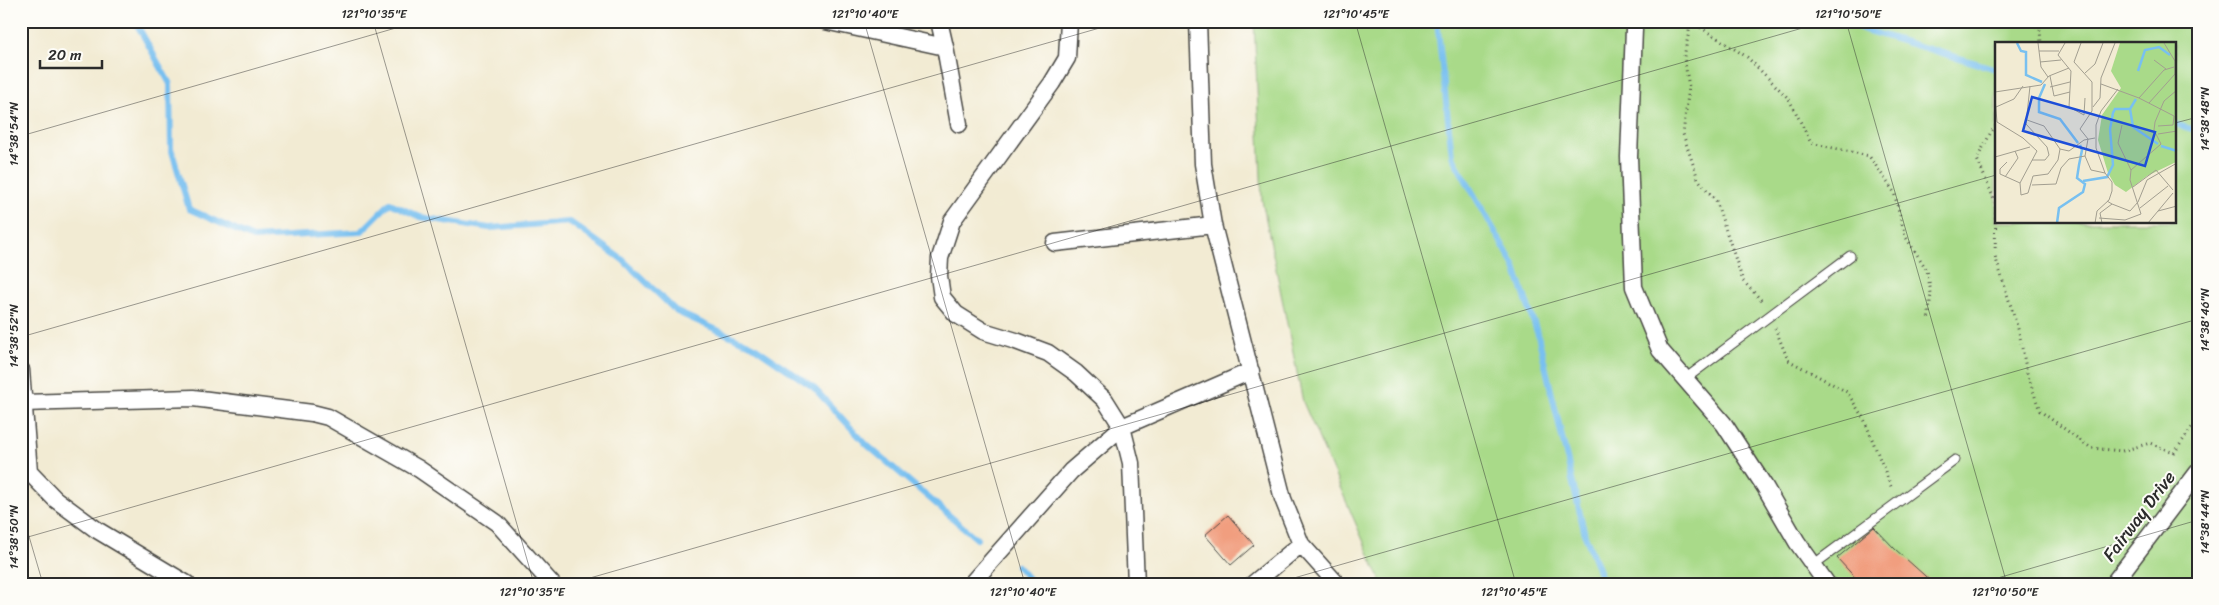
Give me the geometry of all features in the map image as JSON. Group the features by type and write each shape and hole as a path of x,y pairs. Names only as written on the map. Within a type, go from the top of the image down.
{"street":[{"path":"825,21 945,47"},
{"path":"939,21 959,124"},
{"path":"1069,21 1067,58 1052,83 952,221 940,258 939,276 942,297 956,314 983,331 1048,353 1076,373 1105,400 1122,427 1131,463 1136,584"},
{"path":"1198,21 1203,164 1213,225 1283,499 1301,544 1337,584"},
{"path":"1634,29 1629,157 1634,287 1660,350 1724,424 1827,584"},
{"path":"1055,243 1213,225"},
{"path":"21,370 29,472 55,499 97,530 187,584"},
{"path":"971,584 1071,471 1122,427 1251,371"},
{"path":"23,403 193,398 312,413 328,417 419,469 497,523 552,584"},
{"name":"Fairway Drive","path":"2113,584 2198,472"},
{"path":"1253,584 1301,544"}],"lane":[{"path":"1685,379 1850,256"},
{"path":"1813,565 1954,460"}],"path":[{"path":"2028,21 2040,29 2041,42"},
{"path":"2190,21 2198,40"},
{"path":"1764,303 1743,282 1716,201 1698,180 1683,134 1689,87 1684,57 1691,22 1747,57 1788,98 1810,143 1869,156 1894,192 1905,236 1927,270 1931,293 1928,321"},
{"path":"1995,128 1977,159 1995,202"},
{"path":"1996,224 1995,256 2019,332 2027,373 2040,411 2091,448 2122,451 2150,443 2174,453 2198,419"},
{"path":"1771,319 1788,360 1847,392 1867,427 1895,498"}],"green space":[{"path":"1254,21 2198,21 2198,584 1382,584 1303,402 1262,200"}],"building":[{"path":"1228,515 1254,545 1231,565 1205,535"},
{"path":"1874,527 1934,584 1861,584 1837,558"}],"waterway":[{"path":"135,21 170,84 171,148 189,209 253,238 361,232 390,203 420,217 489,228 570,222 623,260 677,312 753,346 813,387 867,445 977,539"},
{"path":"1437,21 1452,156 1514,265 1538,335 1585,535 1604,584"},
{"path":"1844,21 1865,30 1995,69"},
{"path":"2176,124 2198,131"},
{"path":"1017,566 1033,584"}]}
